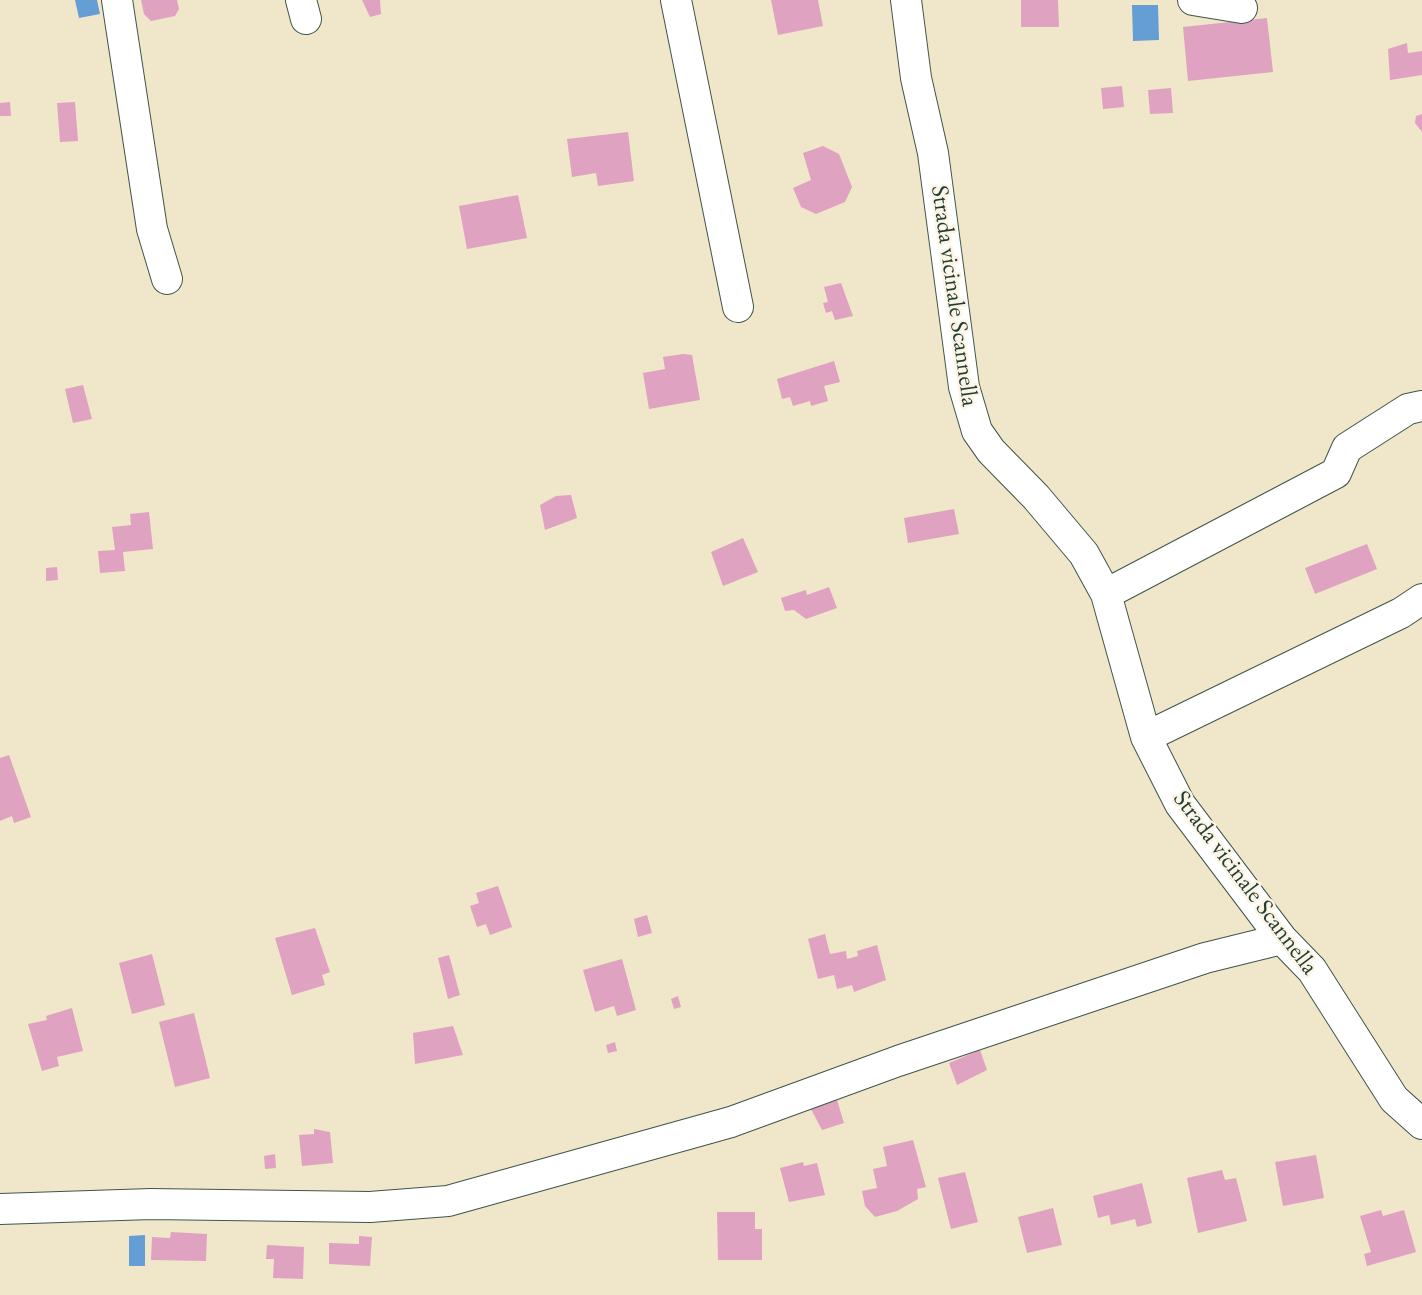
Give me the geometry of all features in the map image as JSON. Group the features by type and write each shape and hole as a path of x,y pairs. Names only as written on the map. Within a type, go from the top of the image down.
{"street":[{"path":"117,0 152,229 167,279"},
{"path":"676,0 738,307"},
{"name":"Strada vicinale Scannella","path":"906,0 916,78 933,153 968,408 977,431 991,451 1036,496 1084,554 1106,594 1146,737 1180,804 1282,939 1312,970 1394,1099 1422,1124"},
{"path":"1193,0 1242,8"},
{"path":"1106,594 1336,472 1347,448 1408,408 1422,406"},
{"path":"1146,737 1401,613 1422,599"},
{"path":"0,1209 151,1204 370,1207 447,1201 731,1122 898,1060 1205,958 1282,939"}],"water":[{"path":"75,0 97,0 100,14 79,18"},
{"path":"1132,5 1158,5 1159,40 1133,41"},
{"path":"145,1235 145,1266 129,1266 129,1236"}],"building":[{"path":"141,0 177,0 179,9 175,16 151,21 144,14"},
{"path":"362,0 380,0 381,14 370,17"},
{"path":"771,0 818,0 823,26 778,35"},
{"path":"1021,0 1058,0 1059,27 1021,27"},
{"path":"1267,18 1273,72 1188,81 1183,27"},
{"path":"1407,43 1408,53 1422,51 1422,75 1390,80 1388,49"},
{"path":"1122,86 1124,107 1103,109 1101,88"},
{"path":"1171,88 1173,113 1150,114 1148,90"},
{"path":"10,102 11,116 0,116 0,103"},
{"path":"75,102 78,141 60,142 57,103"},
{"path":"1422,114 1422,132 1415,123 1416,116"},
{"path":"628,132 634,181 598,186 596,173 572,177 567,139"},
{"path":"823,146 839,154 852,187 845,202 816,214 801,207 793,188 811,180 803,153"},
{"path":"518,195 527,238 467,249 459,206"},
{"path":"841,283 853,316 835,320 832,311 826,313 823,303 828,302 824,287"},
{"path":"692,355 700,400 649,409 643,373 665,369 663,357"},
{"path":"834,361 840,382 824,386 828,401 811,406 810,401 793,406 790,397 782,399 777,379"},
{"path":"83,385 92,419 73,423 65,389"},
{"path":"571,495 577,518 545,530 540,505 556,496"},
{"path":"954,509 959,534 908,543 904,518"},
{"path":"149,512 153,549 123,552 125,571 100,573 98,551 115,550 112,527 131,525 130,514"},
{"path":"743,538 758,572 723,586 711,552"},
{"path":"1367,544 1377,569 1315,594 1305,568"},
{"path":"57,567 58,580 46,581 46,568"},
{"path":"829,587 837,608 806,619 794,610 785,611 781,598 806,590 807,595"},
{"path":"9,755 31,817 14,823 12,816 0,821 0,758"},
{"path":"498,886 512,927 490,935 486,924 477,927 470,906 479,903 476,893"},
{"path":"647,915 652,933 638,937 634,919"},
{"path":"315,928 330,972 322,975 325,985 292,995 275,938"},
{"path":"825,934 830,954 846,951 847,959 858,956 857,951 877,945 886,980 854,992 852,985 837,989 834,975 818,979 808,939"},
{"path":"152,954 165,1005 132,1014 119,963"},
{"path":"449,955 460,995 448,999 438,958"},
{"path":"622,959 636,1010 617,1016 614,1006 595,1012 583,970"},
{"path":"678,996 681,1007 674,1009 671,999"},
{"path":"72,1008 83,1051 57,1057 59,1066 42,1071 28,1024 47,1020 46,1016"},
{"path":"194,1013 210,1078 175,1087 159,1022"},
{"path":"453,1026 463,1055 415,1064 413,1033"},
{"path":"615,1042 617,1051 608,1053 606,1045"},
{"path":"980,1050 987,1070 957,1085 949,1063"},
{"path":"837,1100 844,1123 822,1130 811,1109"},
{"path":"314,1129 330,1132 333,1163 302,1166 299,1135 314,1134"},
{"path":"913,1140 926,1187 917,1189 918,1199 897,1211 875,1217 865,1206 862,1191 877,1188 873,1169 887,1166 883,1147"},
{"path":"275,1154 276,1168 265,1169 264,1156"},
{"path":"1316,1155 1324,1198 1283,1206 1275,1162"},
{"path":"803,1162 804,1166 817,1163 825,1195 789,1202 780,1168"},
{"path":"1222,1170 1225,1180 1236,1178 1247,1221 1198,1233 1187,1178"},
{"path":"965,1172 978,1222 951,1229 938,1178"},
{"path":"1142,1183 1152,1223 1137,1227 1135,1219 1111,1225 1109,1215 1098,1218 1093,1196"},
{"path":"1053,1208 1062,1245 1027,1253 1018,1217"},
{"path":"1381,1210 1383,1216 1404,1210 1416,1252 1367,1266 1364,1254 1371,1252 1360,1216"},
{"path":"717,1212 755,1212 755,1229 762,1229 762,1260 718,1260"},
{"path":"171,1232 207,1234 206,1261 151,1260 152,1237 170,1238"},
{"path":"359,1236 372,1237 370,1266 329,1264 329,1243 359,1244"},
{"path":"267,1245 304,1247 303,1279 273,1278 274,1259 266,1259"}]}
